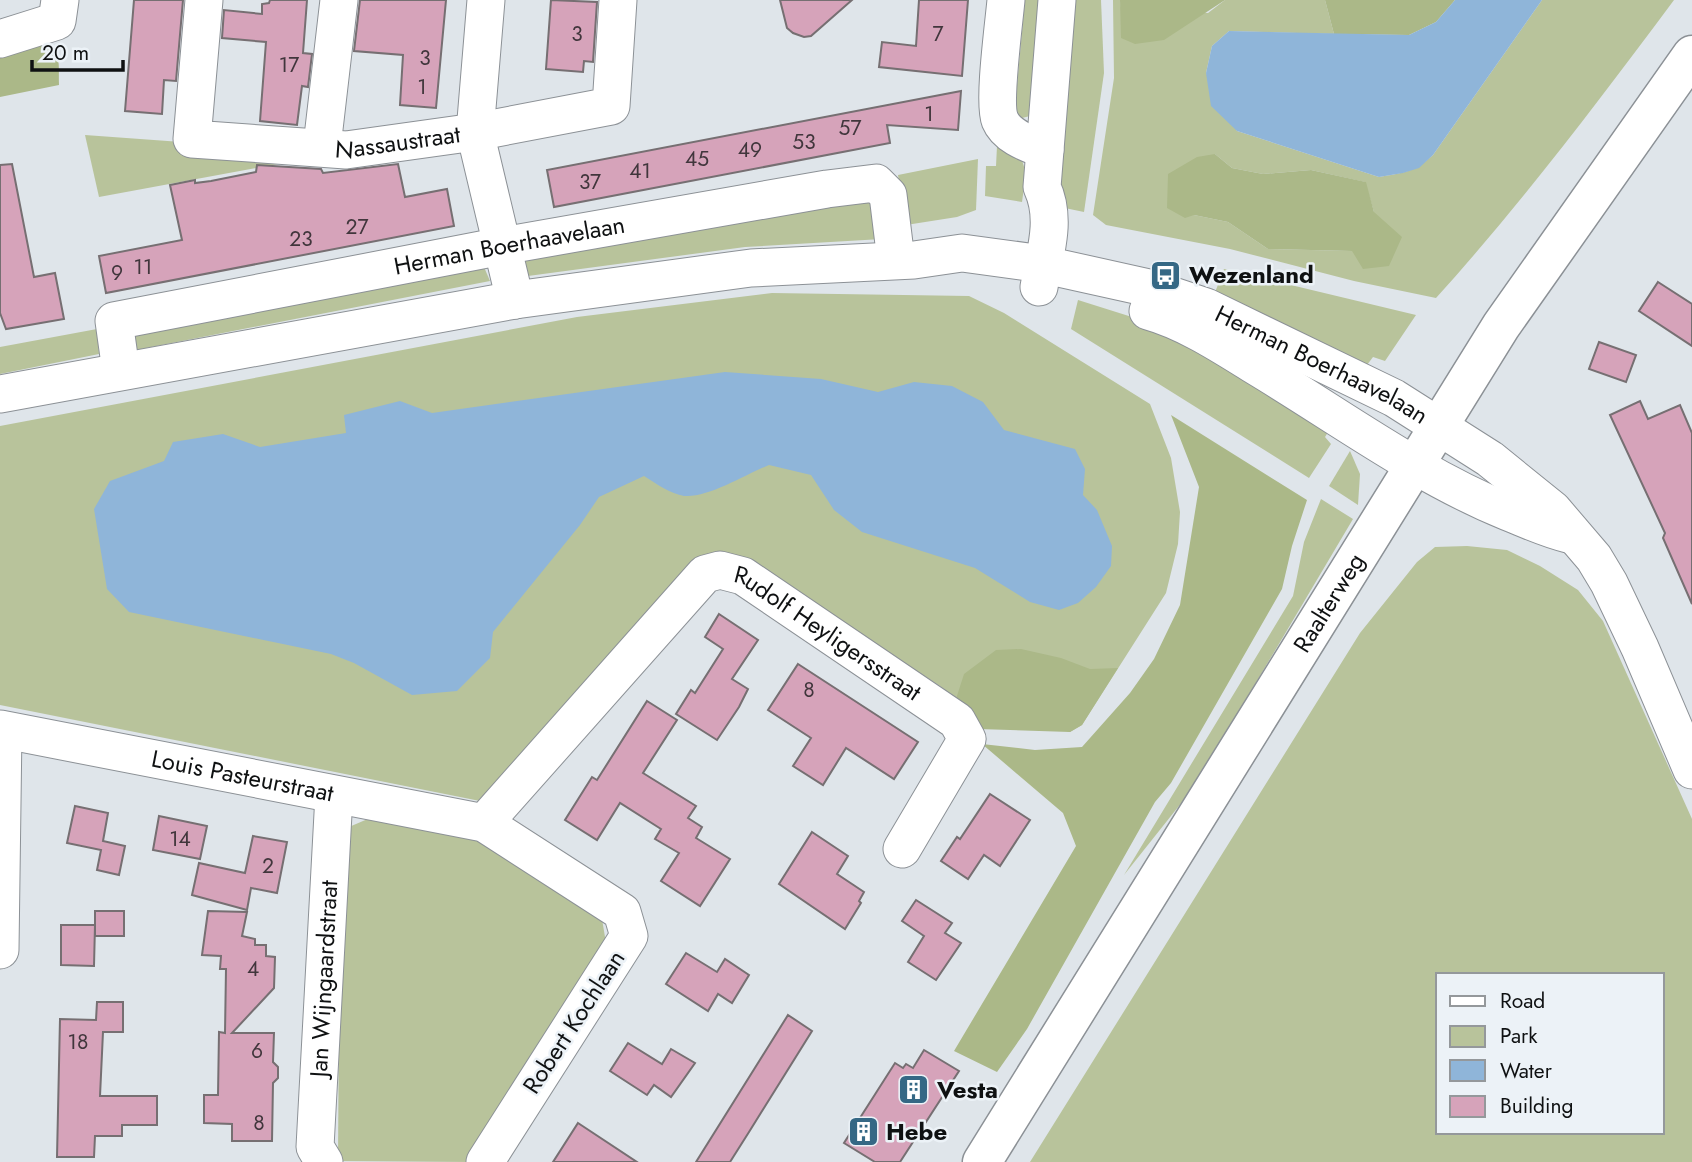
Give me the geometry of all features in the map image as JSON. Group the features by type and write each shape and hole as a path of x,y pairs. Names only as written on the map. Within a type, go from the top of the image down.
{"main road":[{"name":"Raalterweg","path":"982,1162 1501,326 1692,55"}],"street":[{"path":"0,39 57,21 60,0"},
{"name":"Nassaustraat","path":"204,0 192,139 322,146 346,150 475,132 611,106 618,0"},
{"name":"Nassaustraat","path":"322,146 339,0"},
{"path":"486,0 475,132 515,300"},
{"path":"1006,0 998,104 1000,122 1016,137 1045,150"},
{"path":"1030,273 1027,214 1042,187 1057,0"},
{"name":"Herman Boerhaavelaan","path":"121,371 114,321 502,246 827,189 876,183 888,195 905,260"},
{"name":"Herman Boerhaavelaan","path":"0,394 515,300 751,268 905,260 1149,288 1206,307 1380,391 1439,425 1505,470 1553,510 1594,558 1609,583 1692,770"},
{"name":"Herman Boerhaavelaan","path":"1030,273 1157,314 1202,334 1326,408 1413,466 1466,494 1551,530 1574,535"},
{"name":"Rudolf Heyligersstraat","path":"484,822 705,575 720,570 743,576 957,722 967,739 902,849"},
{"path":"0,950 2,730"},
{"name":"Louis Pasteurstraat","path":"2,730 484,822"},
{"name":"Jan Wijngaardstraat","path":"324,1162 315,1147 334,795"},
{"name":"Robert Kochlaan","path":"484,822 622,912 629,936 485,1162"}],"green space":[{"path":"1025,0 1042,0 1030,116 1022,118 1014,117"},
{"path":"1071,0 1101,0 1104,73 1084,212 1060,207 1055,180"},
{"path":"1113,0 1120,0 1121,8 1208,13 1225,0 1325,0 1334,34 1229,31 1212,46 1206,73 1237,131 1379,177 1408,171 1433,155 1542,0 1674,0 1529,189 1436,298 1354,281 1230,249 1106,225 1093,215 1114,78","holes":["1215,154 1232,168 1263,174 1311,170 1365,182 1374,212 1352,251 1268,249 1228,222 1194,215"]},
{"path":"1120,0 1225,0 1164,40 1135,44 1121,38"},
{"path":"1325,0 1455,0 1436,22 1409,35 1334,34"},
{"path":"42,41 56,54 59,85 0,97 0,58"},
{"path":"85,135 195,143 289,162 99,197"},
{"path":"997,146 1021,157 1026,173 1022,202 985,196 986,166 996,166"},
{"path":"1215,154 1232,168 1263,174 1311,170 1366,182 1374,212 1402,237 1389,266 1363,269 1352,251 1268,249 1228,222 1194,215 1185,218 1167,208 1168,174 1197,157"},
{"path":"978,159 976,210 957,217 906,225 898,175"},
{"path":"850,195 875,205 882,239 745,247 528,276 522,255"},
{"path":"484,267 490,281 136,350 134,332"},
{"path":"1224,269 1416,315 1385,361 1373,357 1367,365 1214,295"},
{"path":"772,293 969,296 1004,313 1150,404 1171,458 1180,512 1178,544 1166,593 1082,725 1070,732 962,704 940,686 744,562 485,802 0,705 0,426 577,317"},
{"path":"1078,300 1151,323 1330,429 1325,437 1331,444 1309,478 1071,329"},
{"path":"97,329 99,354 0,374 0,347"},
{"path":"1171,415 1307,500 1282,589 1171,783 1155,802 1027,1029 997,1072 954,1051 1076,846 1063,813 982,744 1035,750 1082,747 1130,693 1154,659 1180,605 1199,487"},
{"path":"1350,451 1360,474 1358,505 1329,486"},
{"path":"1321,499 1353,519 1194,787 1124,875 1293,596 1304,542"},
{"path":"1467,546 1507,550 1540,566 1578,590 1603,621 1692,819 1692,1162 1030,1162 1360,633 1417,562 1435,547"},
{"path":"1021,649 1061,658 1090,669 1118,668 1082,725 1070,732 978,729 956,699 964,674 996,650"},
{"path":"370,818 487,843 601,913 607,949 472,1162 338,1161 340,855 349,827"}],"water":[{"path":"1455,0 1542,0 1433,155 1419,168 1379,177 1237,131 1211,106 1206,73 1212,46 1229,31 1409,35 1436,22"},
{"path":"725,372 821,379 878,392 914,382 952,386 983,402 1004,430 1075,449 1085,469 1083,495 1097,510 1112,546 1111,566 1096,587 1078,603 1059,610 1030,602 975,568 862,532 834,510 811,475 769,465 694,496 669,491 644,476 599,497 580,525 493,632 490,658 457,691 412,695 354,663 331,654 129,612 107,589 94,509 110,481 164,461 173,442 223,434 260,447 346,433 344,415 400,401 432,413"}],"building":[{"path":"134,0 183,0 176,81 164,80 162,114 125,111"},
{"path":"270,0 307,0 303,53 312,54 308,87 302,86 297,125 260,121 266,42 222,38 224,10 262,14 262,4 269,3"},
{"path":"360,0 446,0 436,108 400,105 403,55 354,51"},
{"path":"551,0 597,2 593,62 584,61 583,72 546,69"},
{"path":"780,0 852,0 811,36 804,37 787,28"},
{"path":"919,0 968,0 962,76 879,67 882,42 916,46"},
{"path":"961,91 958,130 887,125 890,143 554,207 547,170"},
{"path":"12,164 34,277 55,273 64,319 6,329 0,313 0,165"},
{"path":"398,164 405,197 447,189 454,226 106,293 99,256 182,240 170,185 195,180 195,183 211,181 256,172 257,165 321,169 323,173"},
{"path":"1658,282 1692,304 1692,346 1639,311"},
{"path":"1599,342 1636,355 1626,382 1589,369"},
{"path":"1640,401 1648,419 1680,405 1692,433 1692,604 1663,538 1665,533 1610,415"},
{"path":"719,614 758,640 732,679 748,689 717,740 676,714 691,690 695,693 723,649 705,637"},
{"path":"798,664 918,742 894,779 846,748 823,785 793,766 811,738 768,710"},
{"path":"647,701 677,720 643,773 696,806 688,818 702,827 696,838 730,859 700,906 661,881 679,853 655,839 661,829 620,803 597,840 565,820 592,777 597,780"},
{"path":"990,794 1030,820 1000,866 984,855 968,879 941,861 957,837 960,839"},
{"path":"75,806 108,813 103,841 125,846 119,875 97,870 101,850 67,843"},
{"path":"159,816 207,826 200,859 153,850"},
{"path":"812,832 848,856 837,874 864,892 859,901 861,903 845,929 779,884"},
{"path":"253,836 287,842 277,893 251,888 247,910 192,895 199,863 245,873"},
{"path":"916,900 952,923 945,933 961,943 936,980 908,962 924,936 902,921"},
{"path":"95,911 124,911 124,936 95,936"},
{"path":"208,911 247,912 242,936 255,939 255,945 266,945 266,956 275,957 274,988 232,1033 274,1033 273,1062 278,1067 278,1078 273,1083 272,1141 232,1141 232,1124 204,1123 204,1095 218,1095 219,1032 225,1033 226,969 220,969 221,956 202,955"},
{"path":"61,925 95,925 94,966 61,965"},
{"path":"686,953 717,972 725,959 749,975 732,1003 718,994 708,1011 666,984"},
{"path":"97,1002 123,1002 123,1032 103,1032 100,1096 157,1096 157,1125 122,1125 122,1136 95,1136 94,1157 57,1157 60,1019 96,1020"},
{"path":"788,1015 812,1031 749,1132 730,1162 696,1162"},
{"path":"628,1043 662,1064 671,1049 695,1063 671,1097 654,1085 647,1095 610,1071"},
{"path":"924,1050 959,1071 900,1162 875,1162 844,1143 895,1063 903,1068 906,1064 913,1068"},
{"path":"578,1123 637,1162 553,1162"}],"place":[{"name":"Wezenland","path":"1166,275"},
{"name":"Vesta","path":"914,1090"},
{"name":"Hebe","path":"863,1132"}]}
